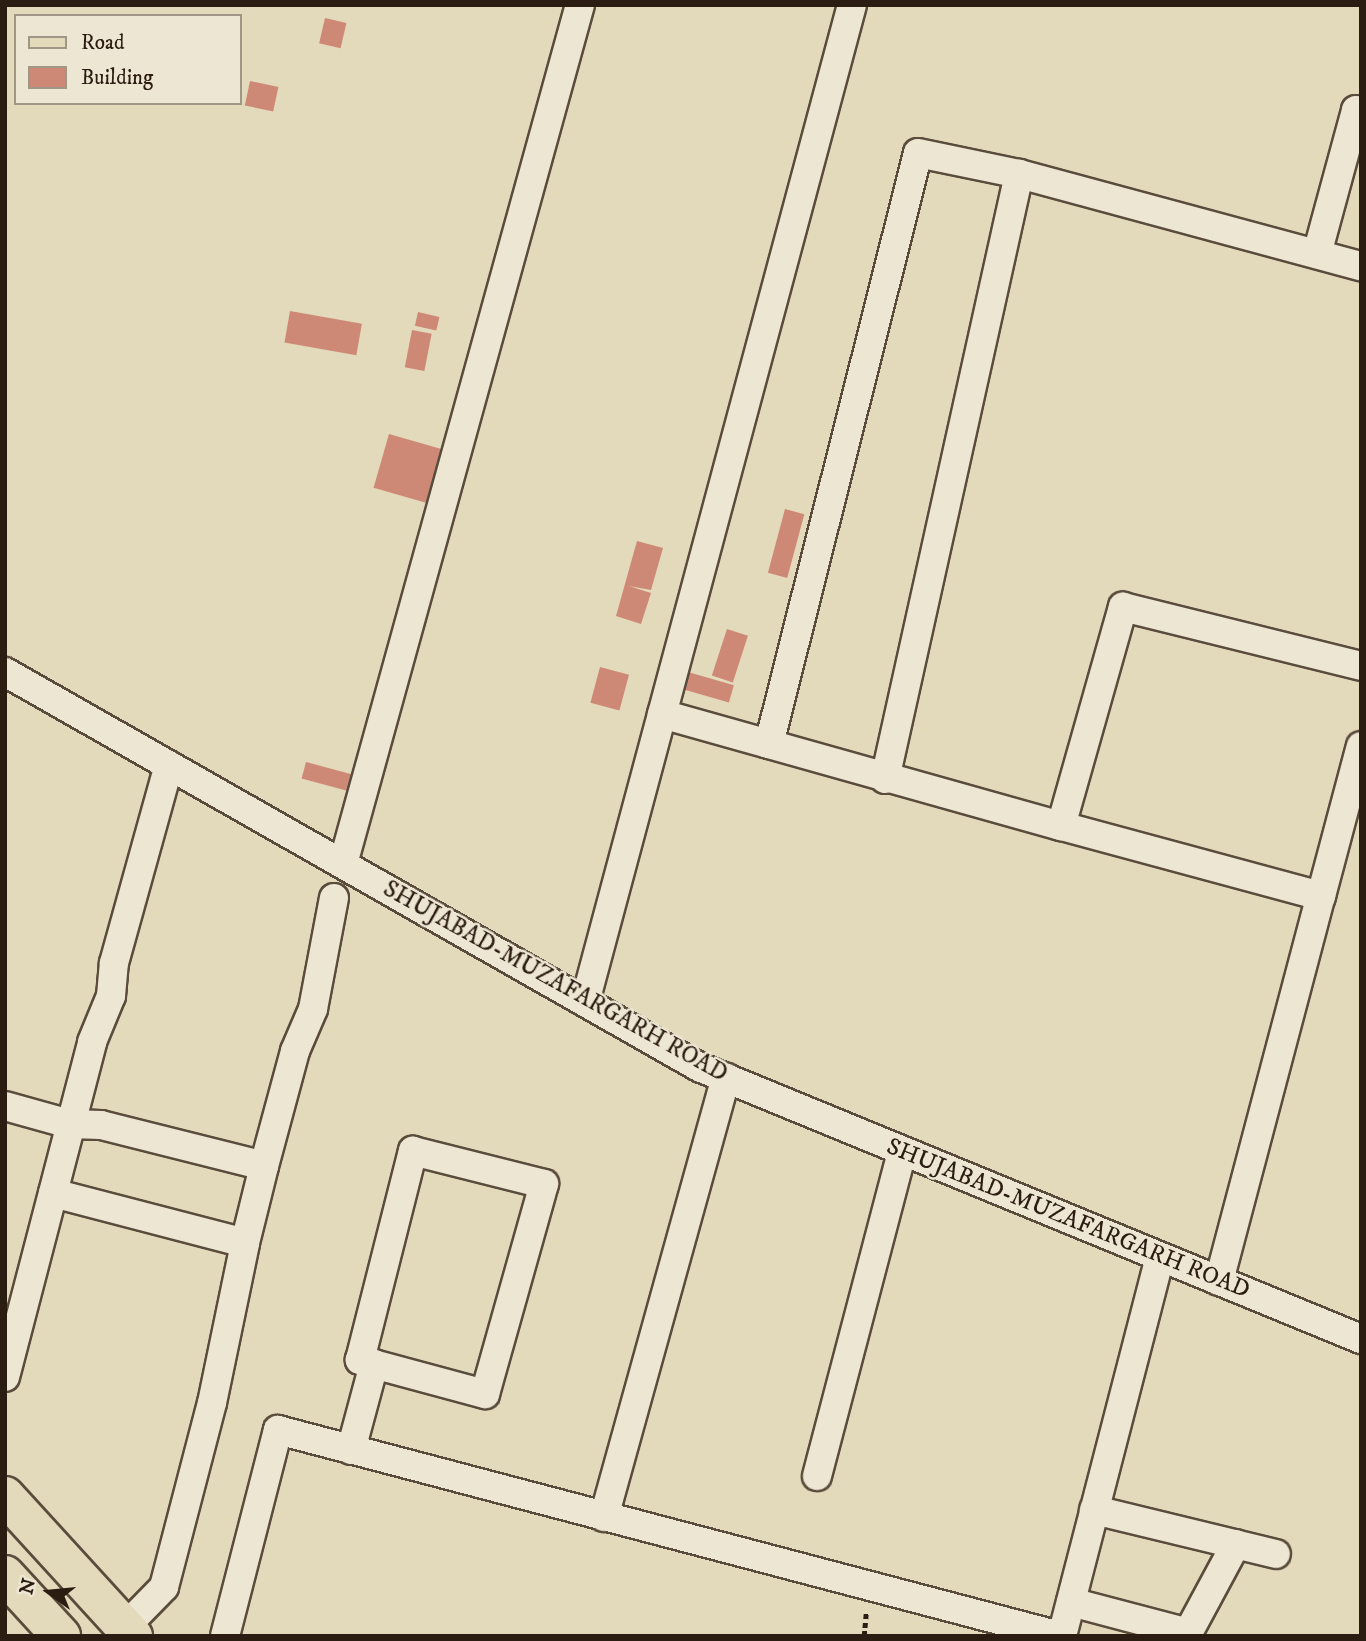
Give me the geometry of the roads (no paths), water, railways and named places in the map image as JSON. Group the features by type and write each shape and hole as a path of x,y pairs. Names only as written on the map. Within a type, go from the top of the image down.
{"main road":[{"path":"5,1496 129,1631"},
{"path":"5,1575 61,1636"}],"street":[{"path":"343,864 580,5"},
{"path":"585,1002 852,5"},
{"path":"1317,254 1356,110 1361,111"},
{"path":"769,744 918,153 1019,174 1361,266"},
{"path":"886,779 1019,174"},
{"path":"1061,826 1123,607 1361,666"},
{"name":"SHUJABAD-MUZAFARGARH ROAD","path":"5,672 699,1067 1160,1258 1359,1330"},
{"path":"662,714 886,779 1321,896"},
{"path":"1219,1281 1361,746"},
{"path":"5,1377 92,1042 111,996 114,963 169,765"},
{"path":"129,1631 164,1587 212,1403 245,1243 264,1167 295,1051 313,1009 334,898"},
{"path":"604,1517 726,1078"},
{"path":"5,1107 70,1124 101,1125 264,1167"},
{"path":"414,1151 544,1184 485,1394 374,1364 360,1360 414,1151"},
{"path":"817,1476 902,1151"},
{"path":"53,1193 245,1243"},
{"path":"225,1636 278,1430 1061,1636 1160,1258"},
{"path":"351,1450 374,1364"},
{"path":"1094,1510 1276,1554"},
{"path":"1071,1602 1187,1634 1236,1544"}]}
